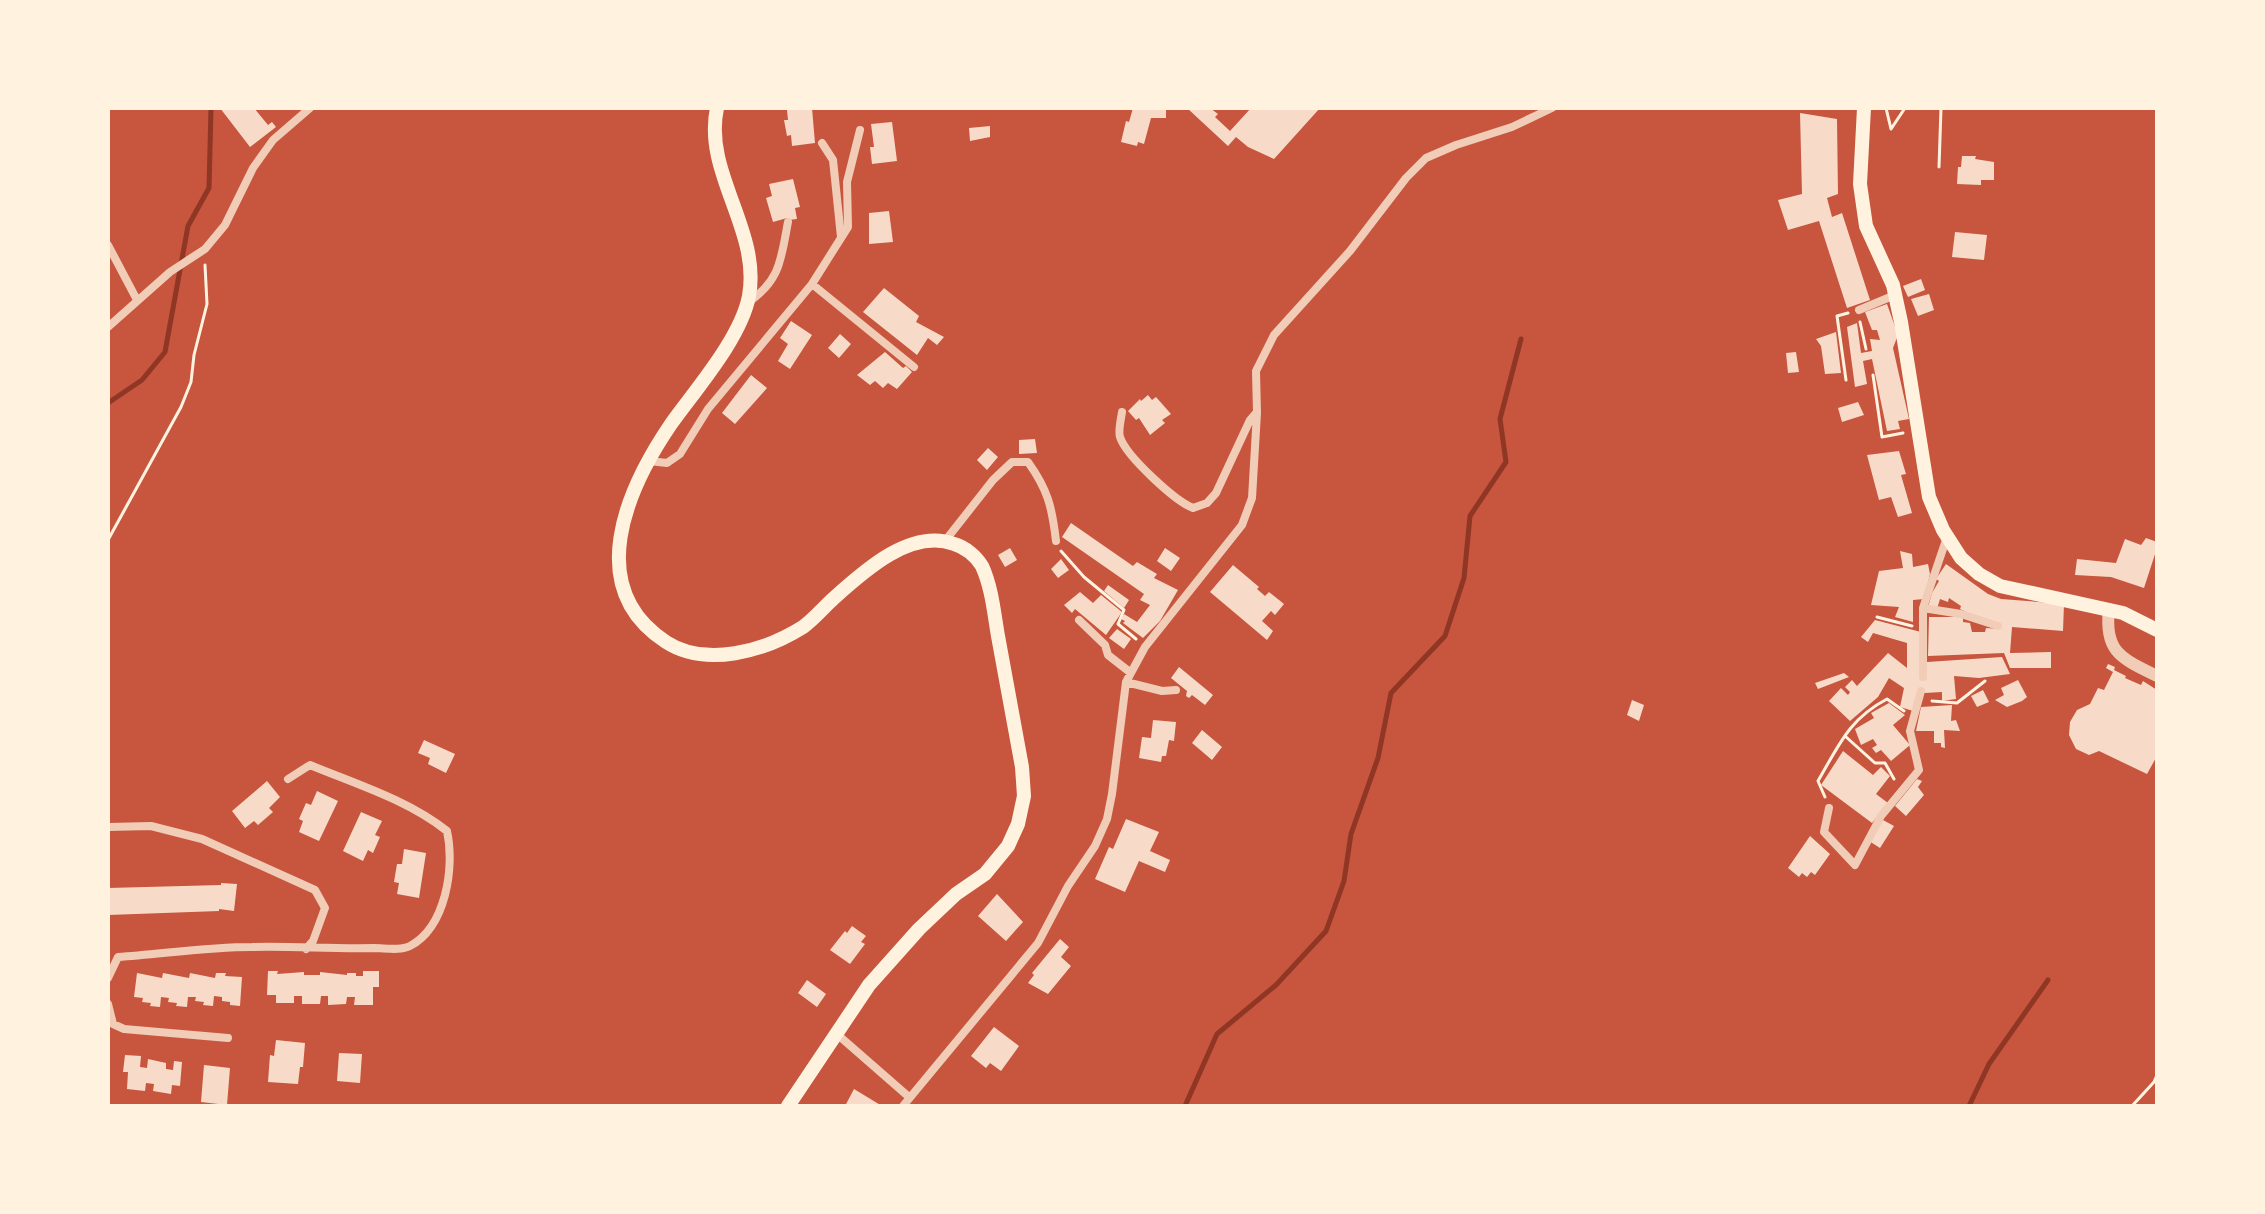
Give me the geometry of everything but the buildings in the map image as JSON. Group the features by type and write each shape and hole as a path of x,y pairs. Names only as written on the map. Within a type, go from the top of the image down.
{"main road":[{"path":"717,108 716,149 751,257 747,304 720,356 669,427 649,461 619,535 618,566 622,591 641,623 668,643 695,655 724,654 764,646 803,626 836,596 900,549 926,540 958,545 976,558 990,591 1022,767 1024,796 1018,824 1008,846 985,874 956,894 919,929 869,985 788,1106"},
{"path":"1864,108 1860,184 1866,226 1895,295 1929,497 1947,536 1961,558 1979,574 2000,586 2109,609 2149,623 2157,630"}],"street":[{"path":"108,327 170,272 205,249 225,225 253,168 273,140 310,108"},
{"path":"903,1106 1038,943 1068,886 1095,846 1107,819 1112,794 1126,682 1145,647 1242,525 1252,498 1256,371 1274,335 1350,251 1406,178 1426,158 1512,127 1552,108"},
{"path":"649,461 667,463 680,454 708,409 812,284 848,227 847,182 860,130"},
{"path":"822,143 833,160 841,238"},
{"path":"747,304 767,289 779,269 788,222"},
{"path":"108,245 137,300"},
{"path":"812,284 914,367"},
{"path":"1859,310 1895,295"},
{"path":"1122,412 1120,437 1173,497 1193,508 1207,503 1216,493 1250,420 1257,413"},
{"path":"945,541 993,480 1012,462 1028,462 1044,484 1053,515 1056,541"},
{"path":"1923,677 1923,608 1947,536"},
{"path":"1923,608 1961,614 1998,626"},
{"path":"2109,609 2106,631 2112,647 2133,664 2157,676"},
{"path":"1079,620 1105,645 1108,655 1131,673"},
{"path":"1126,682 1162,691 1176,690"},
{"path":"1829,808 1824,832 1855,865 1870,835 1919,770 1910,731 1921,696"},
{"path":"108,978 118,957 250,946 305,950 406,948 423,938 438,915 452,853 447,831 404,805 310,765 288,779"},
{"path":"108,827 151,826 202,839 315,890 325,908 319,929 305,950"},
{"path":"108,1004 113,1024 124,1029 228,1038"},
{"path":"838,1035 909,1097"}],"path":[{"path":"1886,108 1891,129 1905,108"},
{"path":"1939,167 1941,108"},
{"path":"108,540 181,407 191,382 194,355 207,304 205,249"},
{"path":"1846,380 1837,316 1859,310 1866,349"},
{"path":"1873,375 1882,437 1919,430"},
{"path":"1056,541 1059,549 1084,577 1124,610 1118,624 1145,647"},
{"path":"1877,617 1924,628"},
{"path":"1921,696 1957,703 1985,681"},
{"path":"1829,808 1818,781 1850,725 1887,699 1901,710 1915,715"},
{"path":"1845,736 1875,763 1885,763 1902,791"},
{"path":"2132,1106 2157,1075"}],"waterway":[{"path":"108,403 142,380 165,352 188,226 209,188 211,108"},
{"path":"1185,1106 1217,1034 1276,985 1326,931 1344,881 1351,834 1378,758 1391,693 1445,636 1464,578 1470,516 1506,462 1500,419 1521,339"},
{"path":"1969,1106 1989,1064 2048,980"}]}
